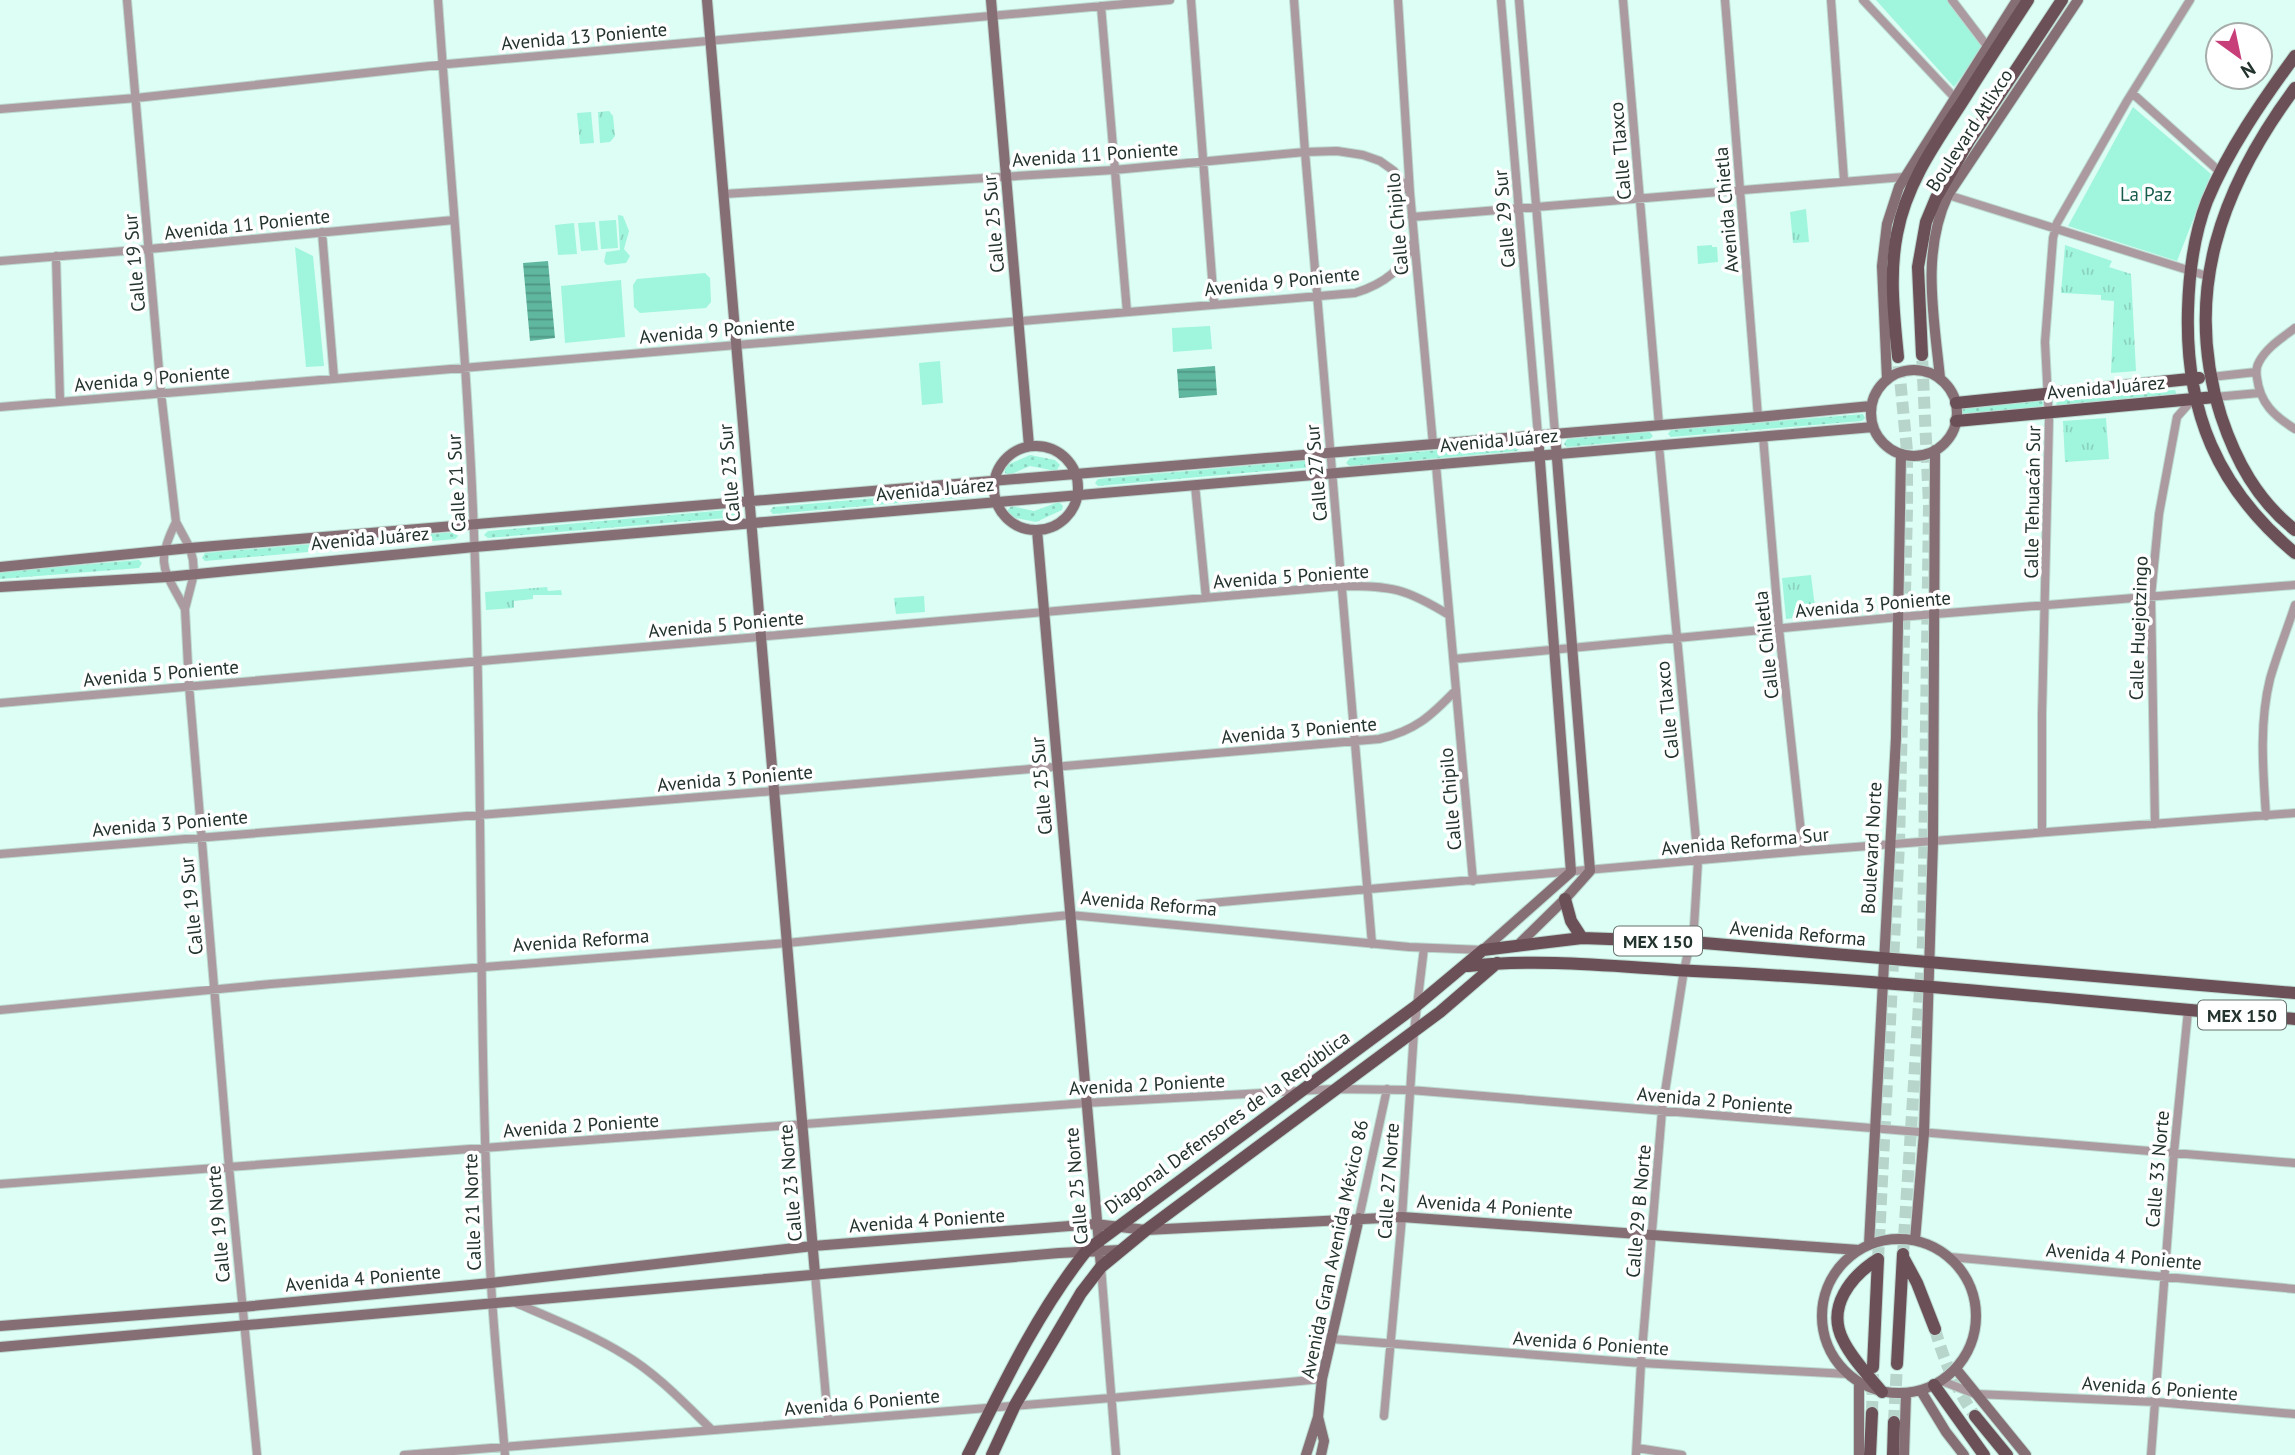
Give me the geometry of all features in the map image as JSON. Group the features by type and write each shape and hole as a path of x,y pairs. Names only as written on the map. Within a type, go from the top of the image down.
{"main road":[{"name":"Calle 23 Sur","path":"707,0 787,943"},
{"name":"Calle 25 Sur","path":"991,0 1030,446"},
{"name":"Boulevard Atlixco","path":"1886,379 1882,266 1887,224 1903,177 2017,0"},
{"name":"Boulevard Atlixco","path":"1898,357 1893,264 1897,234 1909,192 1934,145 2028,0"},
{"name":"Boulevard Atlixco","path":"1922,355 1918,267 1926,222 1950,171 2062,0"},
{"name":"Boulevard Atlixco","path":"1940,378 1933,309 1933,236 1948,195 2078,0"},
{"path":"2295,56 2220,172 2199,225 2189,270 2187,330 2194,398 2214,455 2222,471 2259,520 2295,553"},
{"path":"2295,88 2279,109 2237,183 2219,228 2207,276 2206,313 2211,377 2231,446 2265,502 2295,530"},
{"path":"1913,369 1927,371 1940,378 1953,393 1956,403 1956,421 1951,434 1936,450 1919,455 1901,453 1881,441 1872,427 1871,406 1874,396 1886,379 1913,369"},
{"name":"Avenida Juárez","path":"1956,403 2211,377"},
{"name":"Avenida Juárez","path":"1956,421 2215,397"},
{"name":"Avenida Juárez","path":"0,567 190,548 1871,406"},
{"name":"Avenida Juárez","path":"0,587 167,577 474,547 1872,427"},
{"path":"1555,433 1590,871"},
{"path":"1538,435 1571,873"},
{"path":"1030,446 1052,449 1062,454 1076,473 1077,496 1067,516 1058,523 1037,530 1015,524 996,503 994,480 1007,457 1017,450 1030,446"},
{"path":"1915,1240 1924,1133 1930,963 1936,450"},
{"name":"Boulevard Norte","path":"1864,1248 1884,982 1899,617 1901,453"},
{"name":"Calle 25 Sur","path":"1037,530 1070,915"},
{"name":"Diagonal Defensores de la República","path":"992,1455 1015,1405 1081,1293 1101,1267 1146,1230 1414,1031 1518,944 1566,899 1590,871"},
{"name":"Diagonal Defensores de la República","path":"968,1455 1055,1293 1094,1247 1118,1226 1416,1006 1468,965 1571,873"},
{"path":"1566,899 1571,921 1582,938"},
{"name":"Calle 25 Norte","path":"1070,915 1096,1224 1094,1247 1101,1267"},
{"name":"Avenida Reforma","path":"1483,950 1582,938 1692,942 2295,993"},
{"name":"Calle 23 Norte","path":"787,943 815,1274"},
{"name":"MEX 150","path":"1468,965 1549,961 1884,982 2188,1011 2295,1018"},
{"path":"2270,1017 2272,992"},
{"name":"Avenida 4 Poniente","path":"0,1326 242,1307 491,1283 813,1246 1096,1224 1146,1230 1402,1217 1864,1248"},
{"name":"Avenida Gran Avenida México 86","path":"1307,1455 1318,1417 1322,1378 1359,1218"},
{"path":"1884,1240 1915,1240 1934,1246 1950,1257 1964,1272 1973,1291 1977,1312 1975,1333 1968,1352 1956,1369 1938,1383 1921,1391 1882,1392 1859,1383 1832,1356 1823,1334 1822,1310 1828,1286 1840,1266 1864,1248 1884,1240"},
{"name":"Avenida 4 Poniente","path":"0,1348 1094,1247 1121,1250"},
{"path":"1897,1364 1903,1255 1935,1329"},
{"path":"1873,1367 1878,1259 1864,1268 1851,1282 1841,1299 1837,1318 1841,1337 1849,1352 1882,1392"},
{"path":"1956,1369 2026,1455"},
{"path":"1859,1383 1859,1455"},
{"path":"1938,1383 1961,1426 1984,1455"},
{"path":"1921,1391 1946,1432 1964,1455"},
{"path":"1904,1455 1906,1393"},
{"path":"1870,1455 1872,1413"},
{"path":"1975,1416 2007,1455"},
{"name":"Avenida Gran Avenida México 86","path":"1318,1417 1324,1441 1321,1455"},
{"path":"1893,1455 1894,1422"}],"street":[{"name":"Calle 19 Sur","path":"127,0 161,393 176,522 194,560 194,574 186,609 189,685 200,836 216,989"},
{"name":"Calle 21 Sur","path":"438,0 474,524 482,966"},
{"name":"Avenida 13 Poniente","path":"0,109 442,65 1170,0"},
{"path":"1191,0 1214,304"},
{"name":"Calle 27 Sur","path":"1294,0 1304,152 1371,944"},
{"name":"Calle Chipilo","path":"1398,0 1410,193 1433,444"},
{"name":"Calle 29 Sur","path":"1501,0 1538,435"},
{"name":"Calle 29 Sur","path":"1519,0 1555,433"},
{"name":"Calle Tlaxco","path":"1623,0 1658,425"},
{"name":"Avenida Chietla","path":"1725,0 1758,417"},
{"path":"1831,0 1844,180"},
{"path":"1863,0 1954,97"},
{"path":"1952,0 1987,46"},
{"name":"Calle Tehuacán Sur","path":"2042,832 2048,412 2046,321 2055,229 2132,93 2190,0"},
{"path":"1101,6 1126,312"},
{"path":"2132,93 2220,172"},
{"name":"Avenida 11 Poniente","path":"723,194 1114,170 1337,151 1380,161 1394,171 1410,193"},
{"path":"1412,217 1903,177"},
{"path":"1948,195 2207,276"},
{"name":"Avenida 11 Poniente","path":"0,261 454,220"},
{"path":"322,232 334,379"},
{"name":"Avenida 9 Poniente","path":"0,407 1355,293 1380,283 1400,267 1409,256 1414,241"},
{"path":"56,256 60,401"},
{"path":"2295,328 2273,344 2259,362 2256,372 2259,393 2275,416 2295,429"},
{"name":"Avenida Juárez","path":"2211,377 2256,372"},
{"name":"Avenida Juárez","path":"2215,397 2259,393"},
{"name":"Calle Huejotzingo","path":"2155,824 2151,596 2159,514 2176,417 2194,398"},
{"name":"Calle Chiletla","path":"1763,436 1779,629 1803,851"},
{"name":"Calle Tlaxco","path":"1659,446 1698,861 1692,942 1684,970"},
{"name":"Calle Chipilo","path":"1436,464 1473,881"},
{"path":"1195,485 1206,598"},
{"path":"163,552 176,522"},
{"name":"Calle 19 Sur","path":"163,552 162,563 167,577 186,609"},
{"name":"Avenida 3 Poniente","path":"1454,659 1899,617 2295,585"},
{"name":"Avenida 5 Poniente","path":"0,703 1342,586 1382,586 1398,589 1448,615"},
{"path":"2266,816 2264,726 2270,680 2295,606"},
{"name":"Avenida 3 Poniente","path":"0,854 1354,741 1398,734 1416,726 1429,718 1456,691"},
{"name":"Avenida Reforma Sur","path":"1199,904 1803,851 2295,813"},
{"name":"Avenida Reforma","path":"0,1010 482,966 787,943 1070,915 1371,944 1483,950"},
{"name":"Calle 27 Norte","path":"1384,1416 1402,1217 1416,1006 1424,948"},
{"name":"Calle 21 Norte","path":"482,966 485,1148 491,1283 505,1450"},
{"name":"Calle 29 B Norte","path":"1636,1452 1662,1111 1684,970"},
{"name":"Calle 19 Norte","path":"216,989 229,1167 257,1455"},
{"name":"Calle 33 Norte","path":"2151,1455 2174,1152 2188,1011"},
{"name":"Avenida 2 Poniente","path":"0,1184 1086,1103 1334,1089 1410,1090 2295,1163"},
{"name":"Avenida Gran Avenida México 86","path":"1359,1218 1387,1089"},
{"name":"Avenida 4 Poniente","path":"1950,1257 2295,1289"},
{"name":"Calle 25 Norte","path":"1101,1267 1116,1455"},
{"name":"Calle 23 Norte","path":"815,1274 828,1420"},
{"path":"513,1301 627,1355 676,1395 712,1430"},
{"name":"Avenida 6 Poniente","path":"1332,1339 1641,1363 1848,1374"},
{"name":"Avenida 6 Poniente","path":"404,1455 505,1450 1322,1378"},
{"name":"Avenida 6 Poniente","path":"1938,1383 1975,1394 2156,1402 2295,1414"},
{"path":"1636,1452 1682,1455"}],"green space":[{"path":"1876,0 1951,0 1984,46 1954,87"},
{"name":"La Paz","path":"2133,107 2211,174 2177,261 2068,226"},
{"path":"609,111 613,116 615,136 610,142 600,143 598,112"},
{"path":"591,112 594,143 580,144 577,113"},
{"path":"1806,209 1809,242 1793,243 1790,212"},
{"path":"618,215 623,216 629,231 624,249 630,256 626,263 607,265 604,262 606,252 620,250"},
{"path":"616,220 618,248 601,249 599,221"},
{"path":"595,222 598,250 581,251 578,223"},
{"path":"574,223 577,254 558,255 555,225"},
{"path":"2065,245 2112,261 2109,267 2131,274 2136,371 2111,373 2114,301 2101,300 2101,295 2061,293"},
{"path":"1697,246 1717,247 1718,262 1698,264"},
{"path":"295,247 313,256 324,366 306,367"},
{"path":"705,273 710,278 711,302 706,308 640,313 634,307 633,285 637,279"},
{"path":"621,280 625,337 565,343 561,286"},
{"path":"1210,326 1212,349 1173,352 1172,328"},
{"path":"940,361 943,403 922,405 919,363"},
{"path":"2175,390 2177,396 2056,405 2058,400"},
{"path":"2041,400 2044,404 2041,407 1962,414 1959,410 1960,408"},
{"path":"1863,414 1865,418 1862,421 1671,437 1668,434 1671,430"},
{"path":"2106,418 2109,459 2065,462 2063,421"},
{"path":"1650,432 1653,436 1650,439 1567,447 1564,444 1567,439"},
{"path":"1517,443 1520,447 1517,451 1350,466 1346,463 1350,458"},
{"path":"1030,455 1055,460 1060,465 1056,471 1030,466 1009,475 1005,473 1005,466"},
{"path":"1313,460 1316,464 1313,467 1098,486 1095,483 1098,479"},
{"path":"968,490 971,494 968,497 773,514 770,511 773,507"},
{"path":"1059,502 1063,506 1062,510 1036,522 1011,517 1007,511 1011,506 1034,511"},
{"path":"738,509 741,513 738,517 488,538 484,535 488,531"},
{"path":"455,532 458,536 455,539 205,561 202,558 205,553"},
{"path":"139,560 142,563 139,568 0,579 0,572"},
{"path":"1811,575 1816,616 1786,619 1782,578"},
{"path":"547,587 548,591 561,590 562,595 533,595 533,599 514,601 514,608 486,610 485,592"},
{"path":"924,596 925,612 896,614 894,598"}],"shaded area":[{"path":"548,261 555,338 530,341 523,263"},
{"path":"1215,366 1217,395 1179,398 1177,369"}],"tunnel":[{"path":"1903,1254 1923,942 1929,505 1922,355"},
{"path":"1878,1259 1899,844 1907,509 1907,451 1898,357"},
{"path":"1935,1329 1951,1374 1975,1416"},
{"path":"1894,1422 1897,1364"},
{"path":"1872,1413 1873,1374"}]}
